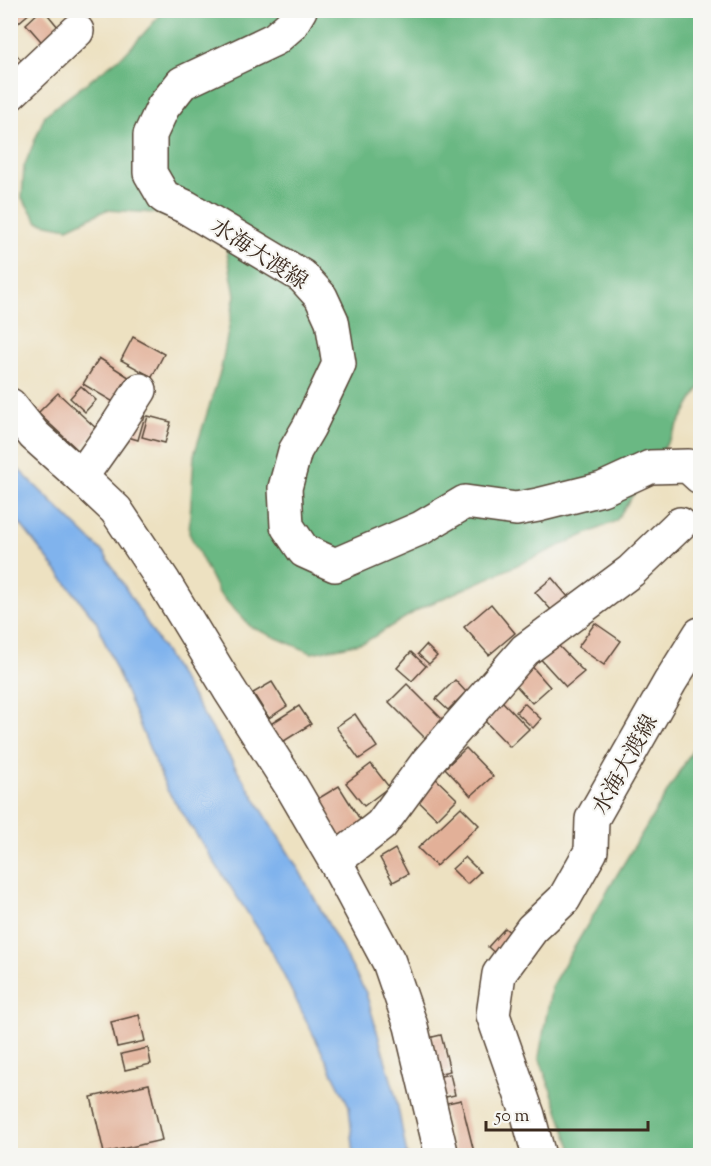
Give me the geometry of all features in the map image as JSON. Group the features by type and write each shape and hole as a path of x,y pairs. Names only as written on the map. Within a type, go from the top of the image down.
{"main road":[{"name":"水海大渡線","path":"300,10 291,25 275,39 182,83 163,107 150,135 150,173 164,197 186,207 302,276 321,297 332,321 339,364 309,427 295,450 285,488 287,526 304,551 335,565 421,528 465,502 516,508 538,505 602,489 650,467 688,466 700,477"},
{"path":"10,94 77,31"},
{"path":"81,477 140,390"},
{"path":"10,405 34,435 116,510 164,582 334,861 389,962 411,1026 442,1155"},
{"path":"334,861 381,825 428,761 525,650 631,571 680,524"},
{"name":"水海大渡線","path":"539,1155 528,1115 493,1015 499,974 532,929 564,899 591,851 592,819 700,634"}],"green space":[{"path":"164,11 700,11 700,387 669,440 616,521 421,608 365,642 312,653 251,627 219,593 189,533 194,455 221,369 235,295 226,247 190,225 155,213 106,210 68,228 38,222 22,198 24,167 45,115 127,52"},
{"path":"700,738 700,1155 574,1155 539,1057 552,985"}],"water":[{"path":"10,461 104,553 299,870 366,993 396,1097 407,1155 354,1155 349,1106 268,944 167,790 96,621 11,512"}],"building":[{"path":"10,10 33,10 10,30"},
{"path":"41,10 44,10 63,33 47,48 26,24"},
{"path":"10,48 28,67 10,82"},
{"path":"133,337 164,354 152,377 121,360"},
{"path":"99,358 135,381 120,406 83,384"},
{"path":"81,386 96,400 85,412 70,398"},
{"path":"58,393 98,430 79,451 38,413"},
{"path":"149,402 138,440 128,437"},
{"path":"148,416 171,422 165,443 142,437"},
{"path":"552,578 569,598 553,612 535,592"},
{"path":"491,604 515,633 489,655 464,627"},
{"path":"595,623 621,641 604,665 578,647"},
{"path":"554,641 584,672 566,687 536,654"},
{"path":"426,645 437,656 429,664 418,654"},
{"path":"411,652 426,666 412,681 397,668"},
{"path":"528,662 550,687 532,703 510,679"},
{"path":"455,680 466,692 448,710 436,699"},
{"path":"272,682 287,706 269,718 253,693"},
{"path":"407,684 447,724 429,742 389,702"},
{"path":"500,699 529,729 510,747 481,717"},
{"path":"524,703 541,719 533,728 516,712"},
{"path":"299,706 311,724 281,743 269,725"},
{"path":"355,714 377,747 359,759 336,727"},
{"path":"466,748 493,776 471,796 445,768"},
{"path":"371,764 389,787 364,806 346,783"},
{"path":"431,774 457,799 437,819 411,794"},
{"path":"339,786 366,829 343,843 316,800"},
{"path":"461,807 479,825 436,866 418,848"},
{"path":"395,849 408,874 393,882 380,858"},
{"path":"465,857 480,872 467,884 452,869"},
{"path":"505,928 514,936 497,955 488,947"},
{"path":"139,1015 145,1041 117,1047 111,1022"},
{"path":"441,1035 450,1071 432,1075 424,1039"},
{"path":"148,1048 151,1064 125,1070 121,1054"},
{"path":"450,1074 455,1095 441,1098 436,1077"},
{"path":"149,1084 162,1140 104,1153 91,1097"},
{"path":"461,1100 475,1156 456,1156 443,1104"}]}
